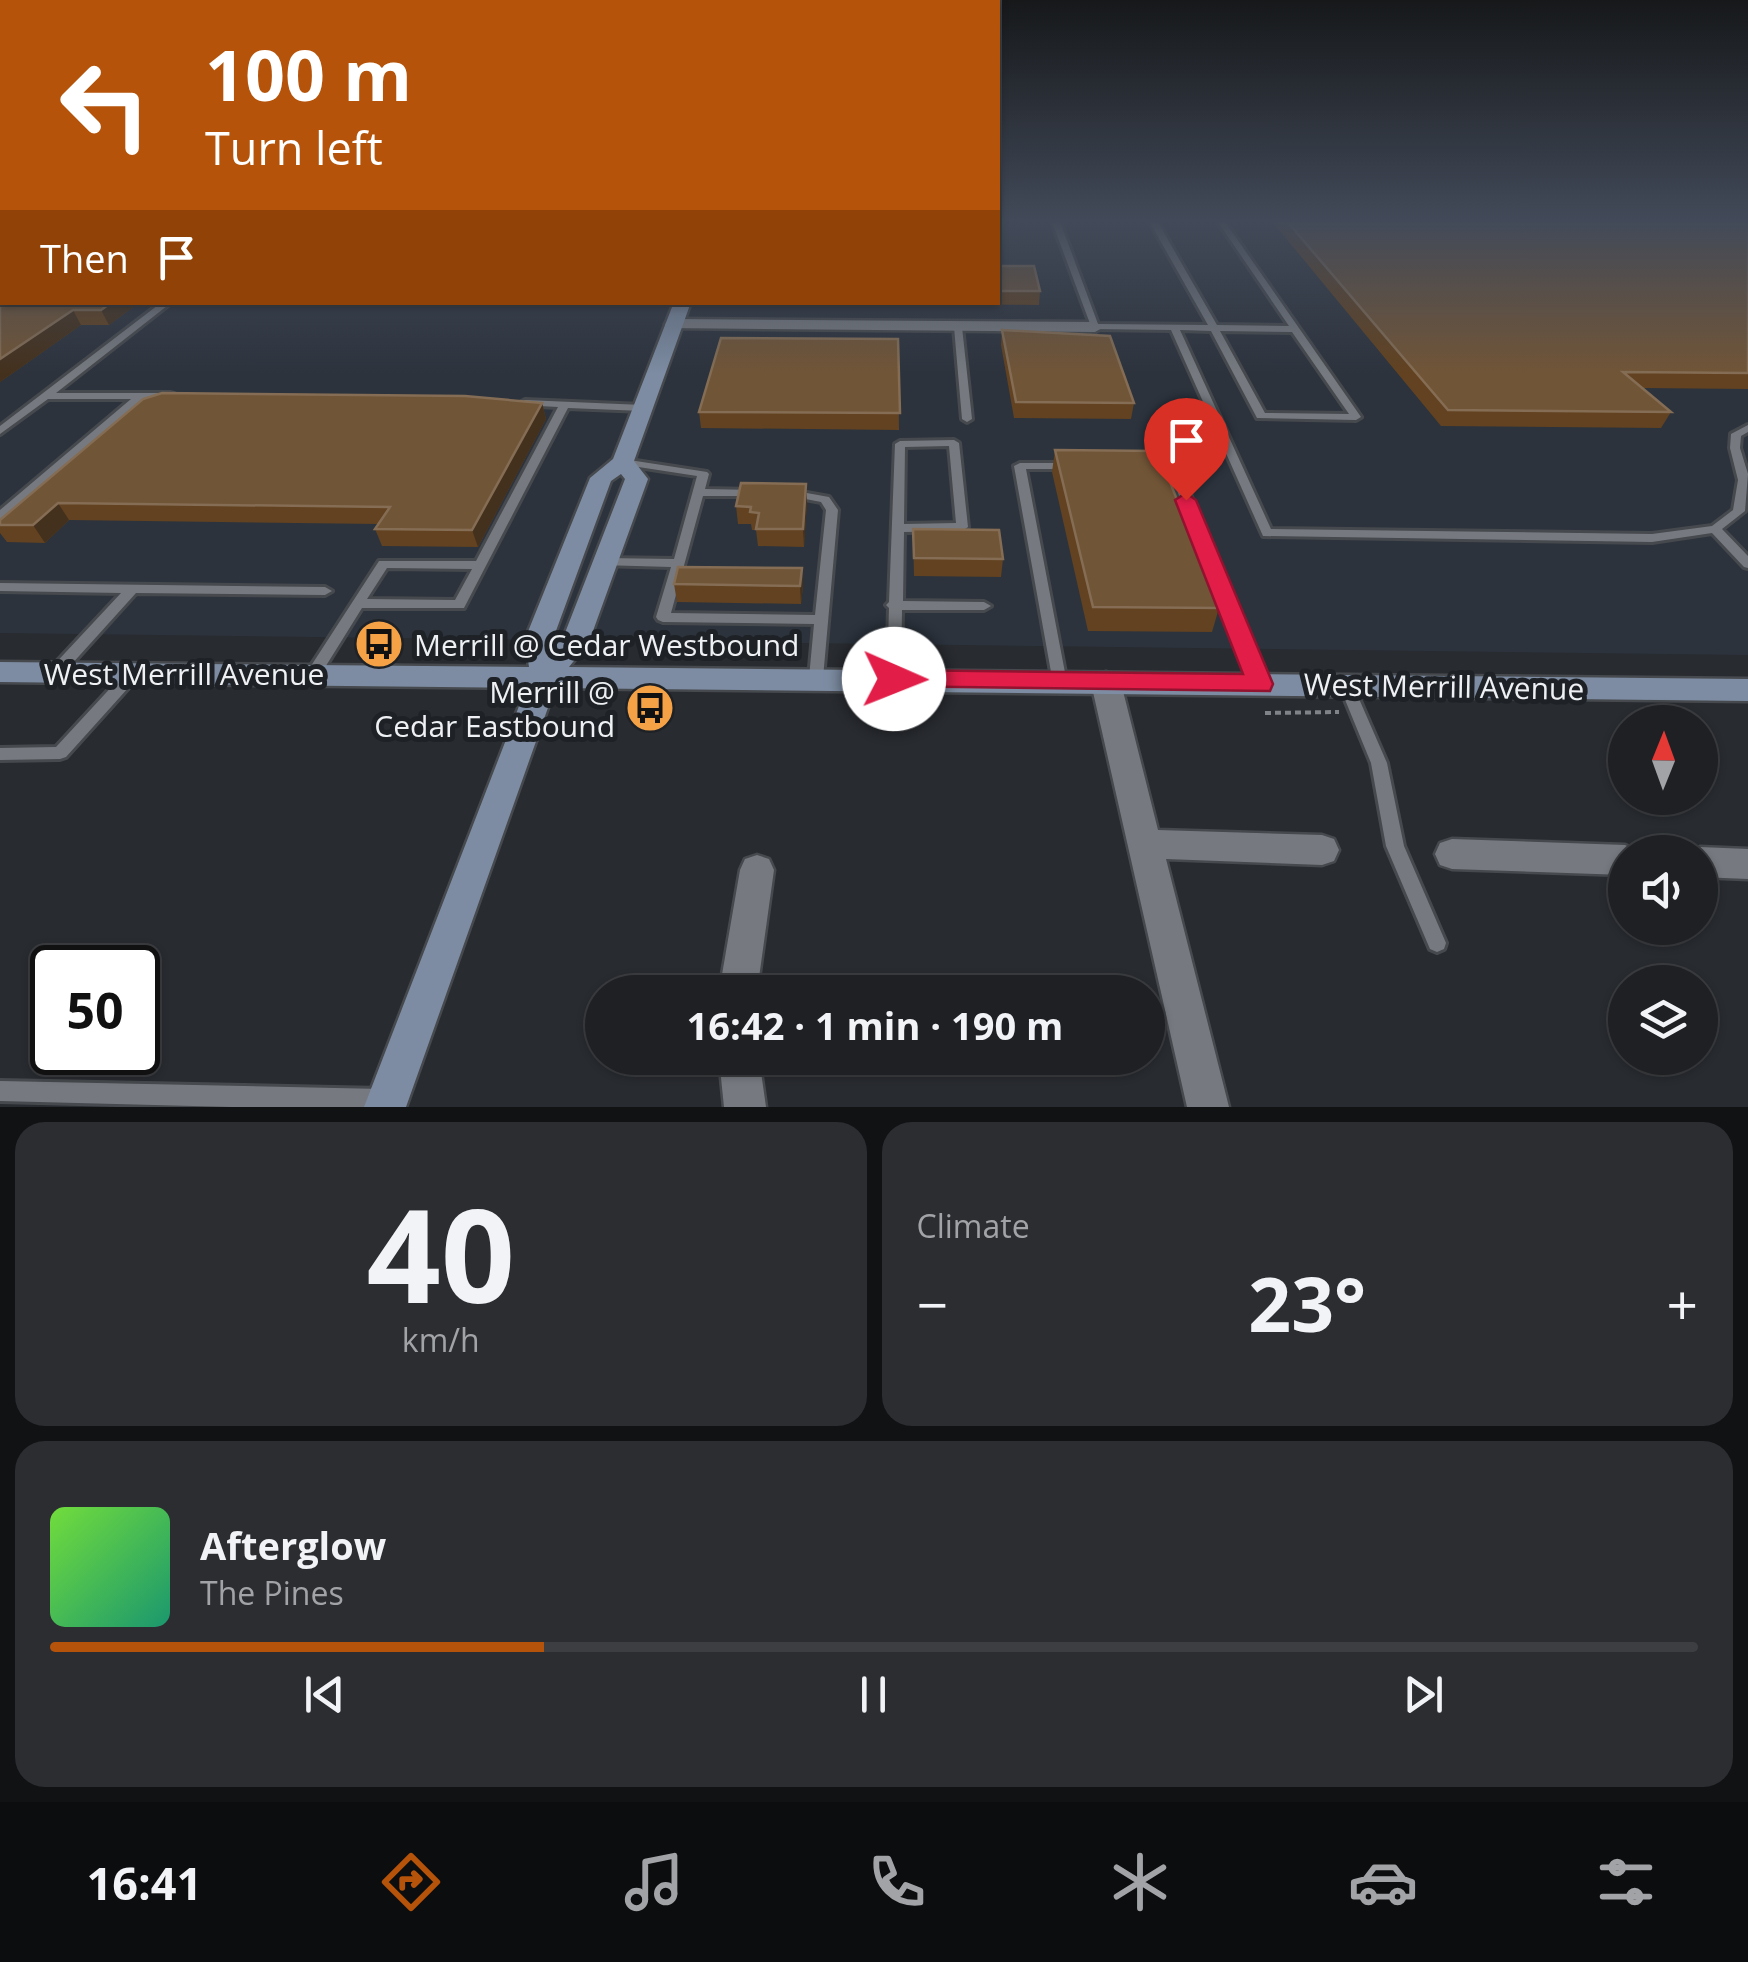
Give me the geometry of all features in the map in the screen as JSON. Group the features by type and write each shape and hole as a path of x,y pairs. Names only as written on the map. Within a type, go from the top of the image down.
{"main road":[{"path":"545,676 539,639 601,478 623,462 682,305"},
{"path":"386,1104 545,676 575,642 637,478 623,462"},
{"name":"West Merrill Avenue","path":"0,672 1106,683 1263,698 1346,685 1748,690"}],"street":[{"path":"674,324 827,331 1095,327"},
{"path":"1106,683 1208,1107"},
{"path":"1145,844 1322,850"},
{"path":"1452,854 1608,859"},
{"path":"1718,863 1748,864"},
{"path":"741,975 757,870"},
{"path":"741,1075 745,1107"}],"lane":[{"path":"1075,271 1095,327 1295,329"},
{"path":"1181,271 1261,416 1356,417 1255,271"},
{"path":"0,430 164,305"},
{"path":"958,327 967,419"},
{"path":"1174,328 1267,533 1652,538 1716,529 1739,512 1744,480 1735,448 1736,434 1748,428"},
{"path":"46,396 180,396"},
{"path":"0,516 141,396"},
{"path":"510,402 643,408"},
{"path":"358,603 459,605 564,406"},
{"path":"894,679 900,444 954,444 962,527 900,528"},
{"path":"623,462 703,474 663,617 822,620"},
{"path":"1060,683 1020,466 1077,466"},
{"path":"1134,467 1173,467 1263,698"},
{"path":"699,492 800,494 824,499 832,510 816,678"},
{"path":"1716,529 1748,564"},
{"path":"605,562 679,563"},
{"path":"314,673 383,564 480,565"},
{"path":"0,588 325,591"},
{"path":"55,673 132,589"},
{"path":"894,605 984,606"},
{"path":"0,754 60,753 133,673"},
{"path":"1346,685 1379,763 1395,846 1437,943"},
{"path":"0,1091 386,1104"}],"path":[{"path":"1263,698 1358,712"}],"shaded area":[{"path":"1000,271 1748,271 1748,655 0,633 0,305 1000,305"}],"building":[{"path":"1000,271 1035,271 1040,291 1000,291"},
{"path":"1329,271 1748,271 1748,373 1623,372 1671,412 1448,410"},
{"path":"0,305 108,305 101,310 73,310 0,359"},
{"path":"1002,330 1110,336 1134,403 1016,402"},
{"path":"721,338 898,339 900,413 699,412"},
{"path":"162,393 465,396 542,403 472,530 375,529 390,507 58,503 33,525 0,525 0,520 143,399"},
{"path":"1055,450 1158,451 1219,608 1093,607"},
{"path":"741,483 806,484 803,529 756,529 759,513 750,512 751,507 736,506"},
{"path":"913,529 999,530 1003,559 914,558"},
{"path":"678,567 802,568 800,586 674,584"}],"place":[{"name":"Merrill @ Cedar Westbound","path":"379,644"},
{"name":"Merrill @ Cedar Eastbound","path":"650,708"}],"route":[{"path":"894,679 1260,684 1186,500"}]}
